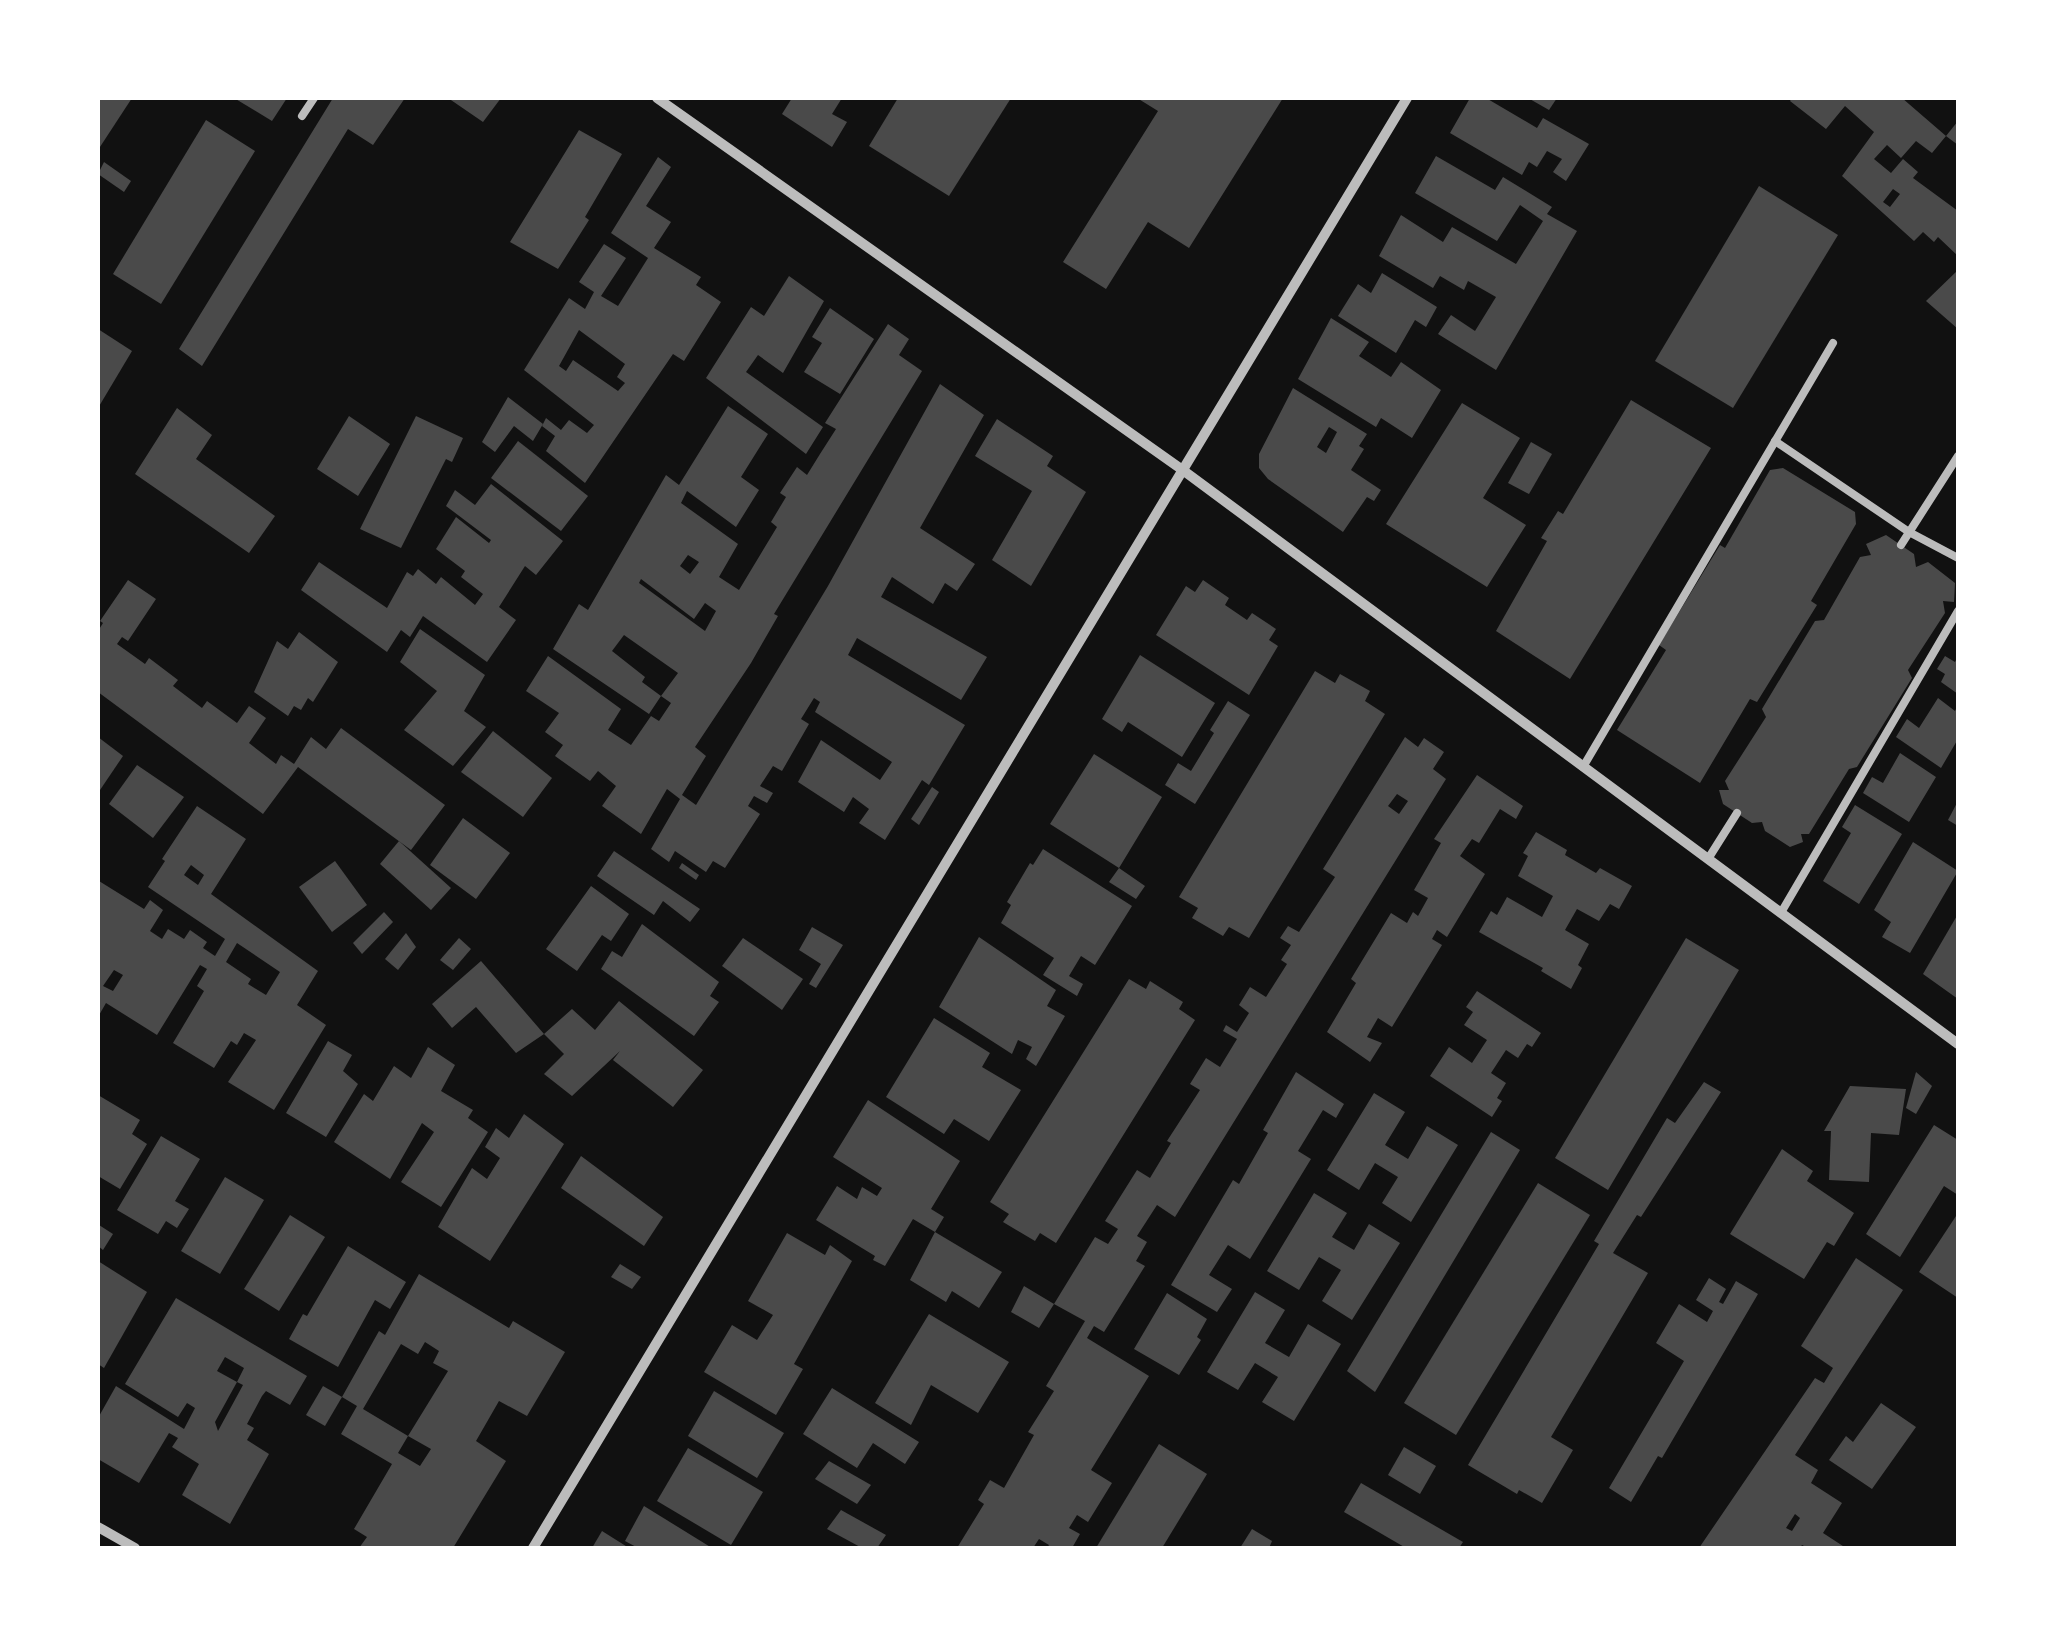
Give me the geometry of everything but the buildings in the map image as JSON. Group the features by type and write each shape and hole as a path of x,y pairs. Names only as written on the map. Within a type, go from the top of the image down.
{"street":[{"path":"657,98 1184,472 1958,1044"},
{"path":"533,1548 1407,98"},
{"path":"98,1526 136,1548"}],"lane":[{"path":"302,116 314,98"},
{"path":"1583,766 1833,343"},
{"path":"1775,442 1909,532 1958,558"},
{"path":"1900,545 1958,456"},
{"path":"1782,911 1958,611"},
{"path":"1708,859 1737,813"}]}
